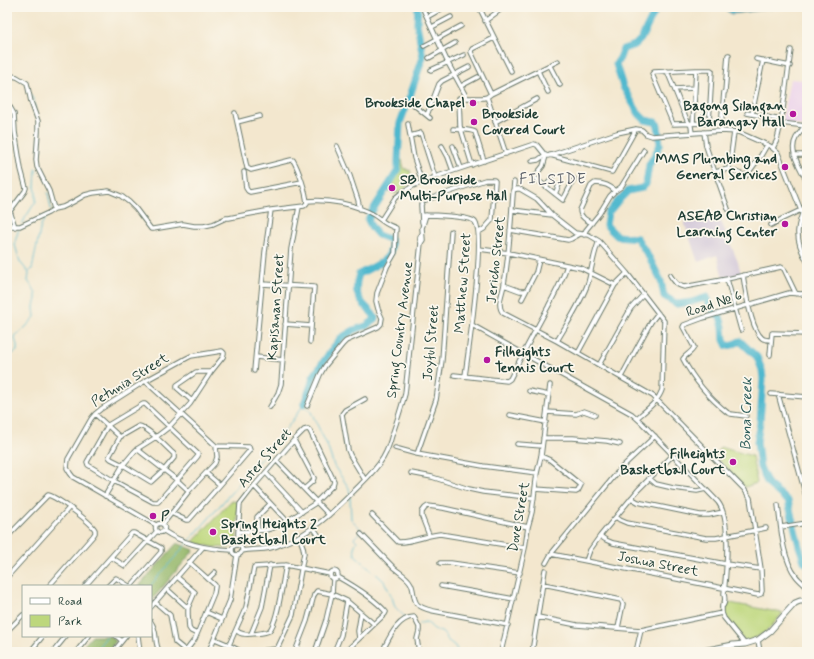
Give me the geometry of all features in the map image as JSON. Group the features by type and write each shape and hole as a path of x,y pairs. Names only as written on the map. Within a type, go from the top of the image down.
{"street":[{"path":"479,7 510,71"},
{"path":"485,21 504,7"},
{"path":"426,17 440,9"},
{"path":"424,11 448,63 467,98"},
{"path":"432,28 451,16"},
{"path":"424,46 461,26"},
{"path":"491,94 471,52 472,49 494,38"},
{"path":"429,58 455,43"},
{"path":"773,148 777,140 781,121 790,66 791,50"},
{"path":"431,70 464,55"},
{"path":"721,131 729,55"},
{"path":"756,59 790,66"},
{"path":"752,114 763,60"},
{"path":"472,165 459,122 459,98 487,97 558,61"},
{"path":"550,66 560,85"},
{"path":"414,105 429,117 439,84 469,67"},
{"path":"692,133 691,123 696,70"},
{"path":"696,70 712,71 710,121 708,123 673,124 652,74 654,72 696,70"},
{"path":"538,71 548,92"},
{"path":"667,71 687,120 691,123"},
{"path":"7,75 17,77 27,83 31,102 38,121 37,167 49,191 54,209"},
{"path":"461,86 478,77"},
{"path":"675,89 694,88"},
{"path":"487,97 506,154"},
{"path":"495,122 537,99"},
{"path":"7,102 14,114 15,132 21,169 26,188 26,191 10,211"},
{"path":"235,113 247,168 249,170 291,160 294,161 302,182 306,203"},
{"path":"747,113 806,126"},
{"path":"237,122 260,116"},
{"path":"807,119 806,126 794,143 793,148 794,155 807,182"},
{"path":"408,124 414,158 422,182"},
{"path":"453,129 470,130 475,132 484,161"},
{"path":"532,160 538,160 547,155 617,133 636,129 642,130 649,136 721,131 738,132 773,148 778,153 801,212"},
{"path":"381,220 397,196 422,182 534,144 547,155 612,172 636,129"},
{"path":"704,132 706,146 728,209"},
{"path":"729,169 734,132"},
{"path":"410,136 421,133 435,177"},
{"path":"715,172 729,169 746,176 767,145"},
{"path":"337,146 350,176 360,209"},
{"path":"442,146 453,171"},
{"path":"453,146 461,168"},
{"path":"510,230 568,240 582,234 600,214 605,204 615,191 621,188 644,150"},
{"path":"547,155 543,166 534,177 563,200 574,179"},
{"path":"794,155 807,155"},
{"path":"244,172 246,188 250,192 302,182"},
{"path":"546,187 552,177"},
{"path":"424,215 421,205 423,201 485,180 494,180 492,220 479,232"},
{"name":"Jericho Street","path":"514,182 509,253 500,304 502,312 648,392 657,399 747,492 750,498 755,530 760,569 761,594"},
{"path":"592,223 580,214 580,210 591,186 595,183 599,183 607,185 615,191"},
{"path":"555,194 559,185"},
{"path":"513,190 517,189 526,192 537,199 552,215 570,230 589,235 599,241 627,273 664,320 663,386 661,394 637,418"},
{"path":"7,226 15,227 24,225 85,195 93,192 109,191 125,198 136,209 151,229 183,224 204,226 214,224 226,218 271,210 299,207 306,203 321,200 360,209 374,215 387,225 396,228 395,253 387,267 377,293 376,301 382,318 381,324 378,327 346,341 343,344 322,371 307,406"},
{"path":"807,201 801,212 798,231 800,247 807,261"},
{"name":"Kapisanan Street","path":"270,407 281,384 292,245 299,207"},
{"path":"7,208 10,211 15,227"},
{"path":"254,371 266,240 271,210"},
{"path":"512,210 552,215"},
{"path":"771,225 787,216 801,212"},
{"name":"Spring Country Avenue","path":"242,551 270,548 286,543 313,527 329,515 365,480 386,454 400,413 404,394 421,243 423,239 422,222 424,215"},
{"name":"Matthew Street","path":"424,215 468,218 475,221 478,228 479,249 472,325 465,376"},
{"name":"Joyful Street","path":"417,454 436,400 438,387 442,360 451,231"},
{"path":"557,341 585,291 599,241"},
{"path":"479,249 509,253 581,268 615,286"},
{"path":"522,298 536,272 540,260"},
{"path":"454,375 507,382 510,379 560,284 566,265"},
{"path":"670,275 680,287 684,287 783,268 796,294"},
{"path":"578,353 615,286 627,273"},
{"path":"742,275 753,324 758,334 765,339 771,340"},
{"path":"727,279 741,330"},
{"path":"262,284 313,286 315,288 310,342"},
{"path":"504,285 520,291 526,291"},
{"name":"Road № 6","path":"746,416 731,414 719,405 700,386 683,359 692,351 694,347 683,327 685,324 789,292 796,294 807,293"},
{"path":"599,365 631,308 644,295"},
{"path":"621,377 651,322 658,313"},
{"path":"285,324 311,326"},
{"path":"472,325 637,418 718,502 723,512 727,536 724,601 722,613 726,621 745,644"},
{"path":"770,355 771,334 773,332 807,334"},
{"name":"Petunia Street","path":"156,525 73,477 67,468 68,459 95,414 101,408 145,381 187,358 222,351 224,354 223,357 211,372"},
{"path":"256,357 283,360"},
{"path":"192,402 177,388 177,385 196,372 211,372"},
{"path":"105,496 123,465 138,448 169,427 192,402 211,372"},
{"path":"145,381 216,446 249,447 250,450 187,521 171,513"},
{"name":"Dove Street","path":"501,652 525,548 541,456 550,385"},
{"path":"529,391 549,395"},
{"path":"771,394 807,398"},
{"path":"778,394 807,500"},
{"path":"365,399 345,410 342,414 348,450 365,480"},
{"path":"144,404 198,454 198,456 158,502 153,502 88,465 87,462 108,425 144,404"},
{"path":"547,412 576,414 584,411 595,415"},
{"path":"95,414 120,437"},
{"path":"510,415 546,422"},
{"path":"139,426 156,437 174,456 174,458 151,482 111,459 109,456 120,437 139,426"},
{"name":"Aster Street","path":"238,532 258,531 273,528 287,521 316,502 333,484 334,481 308,429 304,430 294,440 240,504 238,532 238,545"},
{"path":"546,563 551,554 621,468 655,436"},
{"path":"543,438 573,438 607,441 620,444"},
{"path":"294,440 314,478 313,481 304,489"},
{"path":"517,444 542,446"},
{"path":"164,531 163,524 171,513 216,460 216,446"},
{"path":"138,448 189,491"},
{"path":"395,448 417,454 484,466 537,473"},
{"path":"535,489 576,492 582,485 550,460 541,456"},
{"path":"586,561 590,550 600,536 631,498 649,478 673,456"},
{"path":"277,461 329,515"},
{"path":"206,473 220,485"},
{"path":"266,473 302,512"},
{"path":"411,473 432,477 483,492 534,498"},
{"path":"649,478 656,484 673,488 697,491 706,488"},
{"path":"254,486 287,521"},
{"path":"7,537 48,495 60,501 91,524 95,530 93,536 50,585"},
{"path":"631,498 642,503 700,515 723,512"},
{"path":"258,531 257,517 270,504"},
{"path":"778,505 785,550 790,566 796,576 807,587"},
{"path":"429,535 422,517 422,512 428,506 528,527"},
{"path":"7,577 69,508"},
{"path":"372,515 398,542 440,534 525,548"},
{"path":"616,517 627,523 706,538 727,536 766,528"},
{"path":"781,527 807,523"},
{"path":"157,531 155,528 156,525 163,524"},
{"path":"313,527 319,536"},
{"path":"157,531 161,533 164,531 177,539 203,547 232,550"},
{"path":"111,557 125,566 157,531"},
{"path":"86,585 132,533 135,533 161,548 161,552 131,585"},
{"path":"362,534 395,569 409,580 412,585 415,602 420,606 428,610 508,624"},
{"path":"252,652 276,649 287,630 293,615 304,552 299,536"},
{"path":"600,536 613,543 760,569"},
{"path":"208,652 215,639 230,600 237,556 241,554 242,548 238,545 234,546 232,550"},
{"path":"152,606 203,547"},
{"path":"232,550 237,556"},
{"name":"Joshua Street","path":"551,554 758,595 761,594"},
{"path":"155,602 170,615 175,642 185,652 195,639 215,587 189,562"},
{"path":"440,563 451,563 520,573"},
{"path":"251,634 262,607 270,565"},
{"path":"229,645 247,602 253,568 270,565 286,565 330,574 333,579 332,594 326,620 315,652"},
{"path":"236,630 246,635 266,632 269,630 274,621 277,610 286,565"},
{"path":"330,574 335,570 338,573 338,577 361,591 386,612 386,614 346,652"},
{"path":"532,652 545,570"},
{"path":"208,579 215,572"},
{"path":"177,577 195,592 188,608 188,614 189,628 197,634"},
{"path":"333,579 338,577"},
{"path":"109,585 116,578 128,585"},
{"path":"543,584 621,600 623,604 618,628"},
{"path":"441,586 514,599"},
{"path":"167,589 188,608"},
{"path":"295,652 307,621 315,593 317,591 332,594 347,602 374,624"},
{"path":"698,652 745,644 758,640 770,632 795,603 807,601"},
{"path":"334,652 340,635 347,602"},
{"path":"206,612 222,619"},
{"path":"359,638 358,631 362,613"},
{"path":"538,618 577,625 641,630 722,613"},
{"path":"7,632 22,616"},
{"path":"385,646 393,631 404,620 414,617 419,627 417,639 419,652"},
{"path":"152,623 156,631 157,646 160,652"},
{"path":"636,652 641,630"},
{"path":"30,652 42,637"},
{"path":"52,652 65,637"},
{"path":"76,652 88,637"},
{"path":"117,637 122,641"},
{"path":"113,652 125,637"},
{"path":"138,637 140,652"},
{"path":"215,639 242,652"},
{"path":"758,640 760,652"}],"shaded area":[{"path":"790,79 807,80 803,126 782,122"},
{"path":"718,214 738,262 741,274 723,278 717,255 698,262 684,222"}],"green space":[{"path":"400,160 402,160 404,169 407,169 407,171 410,170 412,179 408,182 410,185 395,194 388,189 398,173"},
{"path":"720,447 752,456 757,483 745,487 716,457"},
{"path":"231,501 238,502 236,544 233,544 229,548 213,547 193,542"},
{"path":"177,543 194,550 152,600 152,585 140,585"},
{"path":"725,602 783,613 767,631 745,642 725,617"},
{"path":"91,637 111,637 116,641 107,652 78,652"}],"water":[{"path":"720,7 791,7 732,14"}],"waterway":[{"path":"304,404 313,377 341,338 354,330 366,326 375,318 360,300 356,288 359,274 382,262 390,253 391,240 378,235 368,220 398,170 400,123 423,57 417,24 418,7"},
{"name":"Bona Creek","path":"657,7 641,39 635,45 623,49 616,64 623,87 639,114 645,120 655,122 658,125 660,145 649,165 646,184 642,188 628,191 618,201 608,213 606,225 617,236 637,238 661,281 664,296 677,304 692,302 707,297 708,304 720,317 723,327 724,340 727,346 740,341 757,357 762,370 763,379 757,442 760,467 768,484 788,501 799,546 804,561 807,564"},
{"path":"31,96 35,108"},
{"path":"22,223 36,201 36,169"},
{"path":"48,193 51,209"},
{"path":"29,272 32,269 41,225 47,215"},
{"path":"7,357 17,351 15,339 16,335 21,332 35,317 34,307 36,293 28,281 29,273 20,262 15,245 19,228"},
{"path":"151,585 284,432 304,404 306,406"},
{"path":"308,408 327,445 334,466 349,488 350,494"},
{"path":"350,497 351,519 362,530 354,538 357,541 354,547 355,555 384,581 395,607 405,617"},
{"path":"419,624 426,622 428,623 434,629 443,634 446,639 455,646 458,652"},
{"path":"94,652 106,637"}],"place":[{"name":"Brookside Chapel","path":"473,103"},
{"name":"Bagong Silangan Barangay Hall","path":"793,114"},
{"name":"Brookside Covered Court","path":"474,122"},
{"name":"MMS Plumbing and General Services","path":"785,167"},
{"name":"SB Brookside Multi-Purpose Hall","path":"392,188"},
{"name":"ASEAB Christian Learning Center","path":"785,224"},
{"name":"Filheights Tennis Court","path":"487,360"},
{"name":"Filheights Basketball Court","path":"733,462"},
{"name":"P","path":"153,516"},
{"name":"Spring Heights 2 Basketball Court","path":"213,532"}],"district":[{"name":"FILSIDE","path":"553,180"}]}
